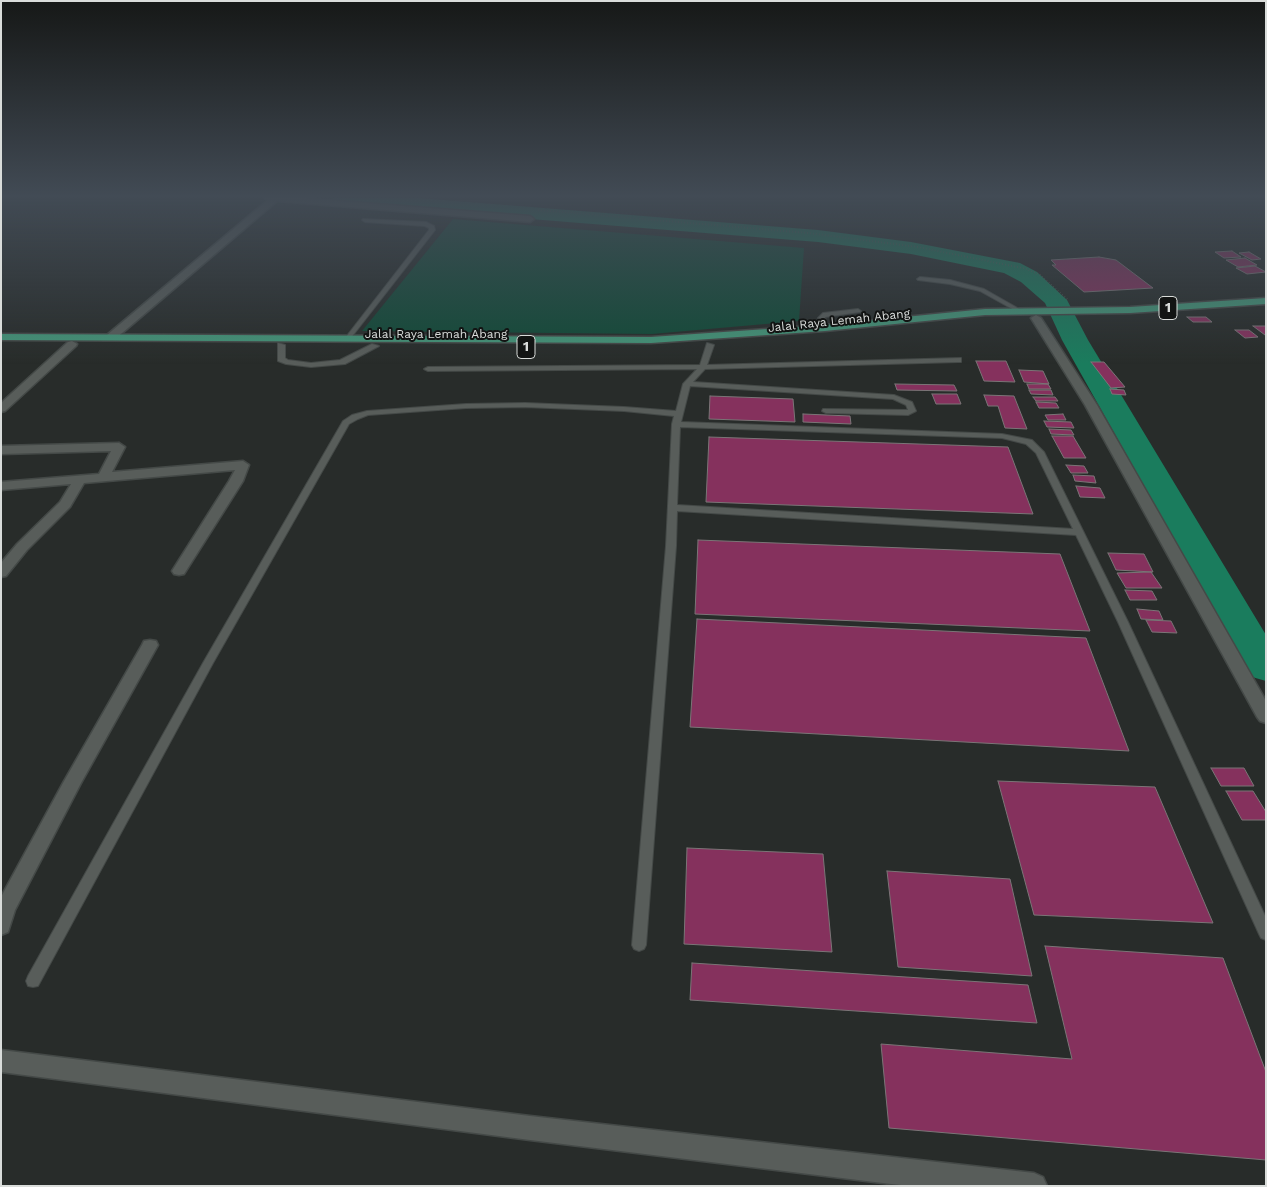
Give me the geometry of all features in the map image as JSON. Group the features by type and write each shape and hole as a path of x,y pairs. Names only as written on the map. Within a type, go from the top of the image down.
{"highway":[{"name":"1","path":"1042,315 1074,310 1130,310 1266,301"},
{"name":"1","path":"1074,310 1192,313 1266,308"},
{"name":"Jalal Raya Lemah Abang","path":"1,337 651,340 825,328 948,315 1018,310 1042,315"},
{"name":"Jalal Raya Lemah Abang","path":"1,344 618,348 710,345 1042,315"}],"street":[{"path":"112,337 210,253"},
{"path":"1042,315 1266,717"},
{"path":"1,408 72,344"},
{"path":"1,450 119,447 104,476"},
{"path":"1,486 243,465 236,482 179,571"},
{"path":"4,566 65,504 80,479"},
{"path":"3,915 72,783 150,645"},
{"path":"1,1061 559,1132 1034,1186"}],"lane":[{"path":"348,338 414,253"},
{"path":"920,279 950,282 982,290 1018,310"},
{"path":"825,328 821,318 823,315 858,311"},
{"path":"281,345 281,359 286,362 311,365 342,362 375,346"},
{"path":"639,945 674,508 677,419 687,384 703,366 710,345"},
{"path":"428,369 703,366 958,360"},
{"path":"687,384 894,397 909,404 912,411 908,414 826,411"},
{"path":"33,981 208,663 346,423 355,417 367,413 466,406 535,405 624,409 677,419 1002,436 1029,442 1040,452 1123,622 1266,934"},
{"path":"674,508 1079,532"}],"path":[{"path":"951,253 1011,265 1034,272 1050,283 1074,310"}],"green space":[{"path":"425,253 804,253 799,321 652,334 362,331"}],"building":[{"path":"1217,253 1236,253 1241,257 1224,258"},
{"path":"1240,253 1251,253 1261,259 1252,260"},
{"path":"1099,257 1116,260 1153,288 1084,292 1052,265 1056,265 1051,260"},
{"path":"1245,258 1257,265 1238,267 1226,260"},
{"path":"1255,266 1266,272 1247,274 1236,268"},
{"path":"1187,317 1206,317 1212,322 1193,322"},
{"path":"1253,326 1266,326 1266,335 1265,335"},
{"path":"1235,330 1249,330 1258,337 1245,338"},
{"path":"976,361 1006,361 1015,382 984,381"},
{"path":"1091,362 1104,362 1125,387 1111,388"},
{"path":"1019,370 1043,371 1049,384 1024,382"},
{"path":"895,384 954,385 957,391 897,390"},
{"path":"1027,384 1048,384 1051,389 1029,389"},
{"path":"1110,389 1124,390 1126,395 1112,394"},
{"path":"1029,390 1051,390 1053,395 1031,394"},
{"path":"932,394 957,394 961,404 936,404"},
{"path":"984,395 1014,396 1027,429 1005,428 998,406 988,406"},
{"path":"710,396 793,399 795,422 709,419"},
{"path":"1033,397 1055,397 1058,401 1036,401"},
{"path":"1036,402 1056,403 1059,408 1039,408"},
{"path":"803,414 850,416 851,424 803,422"},
{"path":"1063,414 1066,420 1048,420 1045,415"},
{"path":"1044,421 1071,422 1074,428 1047,427"},
{"path":"1049,429 1071,430 1074,435 1051,434"},
{"path":"1052,436 1073,436 1086,458 1064,458"},
{"path":"709,437 1008,447 1033,514 706,502"},
{"path":"1066,465 1084,466 1088,473 1071,473"},
{"path":"1073,475 1094,476 1096,483 1075,481"},
{"path":"1076,486 1100,488 1105,498 1080,497"},
{"path":"698,540 1060,554 1090,631 695,614"},
{"path":"1108,553 1144,554 1153,572 1116,570"},
{"path":"1151,572 1162,588 1126,588 1117,573"},
{"path":"1125,590 1152,591 1157,600 1130,600"},
{"path":"1137,609 1159,611 1163,620 1141,619"},
{"path":"697,619 1086,638 1129,751 690,727"},
{"path":"1146,620 1171,621 1177,633 1152,632"},
{"path":"1211,768 1244,768 1254,786 1221,786"},
{"path":"998,781 1155,787 1213,923 1034,915"},
{"path":"1226,791 1253,791 1266,812 1266,820 1242,820"},
{"path":"687,848 823,854 832,952 684,944"},
{"path":"887,871 1010,879 1032,976 898,967"},
{"path":"1045,946 1223,958 1266,1072 1266,1160 889,1128 881,1044 1072,1059"},
{"path":"692,963 1028,985 1037,1023 690,1000"}],"waterway":[{"path":"941,253 1012,268 1029,277 1055,300 1075,340 1266,668"}]}
